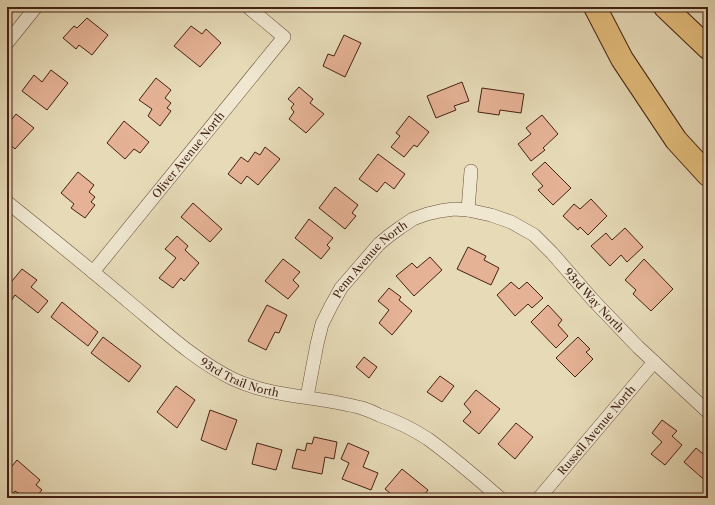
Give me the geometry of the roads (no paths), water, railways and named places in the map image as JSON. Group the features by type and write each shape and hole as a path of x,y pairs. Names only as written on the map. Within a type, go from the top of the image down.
{"highway":[{"path":"595,7 622,59 676,140 708,175"},
{"path":"665,7 708,48"}],"street":[{"path":"7,42 36,7"},
{"name":"Oliver Avenue North","path":"93,272 284,37 248,7"},
{"path":"468,210 471,172"},
{"name":"93rd Trail North","path":"7,202 210,367 234,379 256,387 288,395 327,400 363,408 395,421 427,438 456,460 500,498"},
{"name":"Penn Avenue North","path":"307,397 322,324 330,306 342,288 379,244 413,219 440,211 454,209 468,210"},
{"name":"93rd Way North","path":"468,210 491,215 511,222 534,235 552,252 608,316 638,347 708,412"},
{"name":"Russell Avenue North","path":"540,498 654,362"}]}
